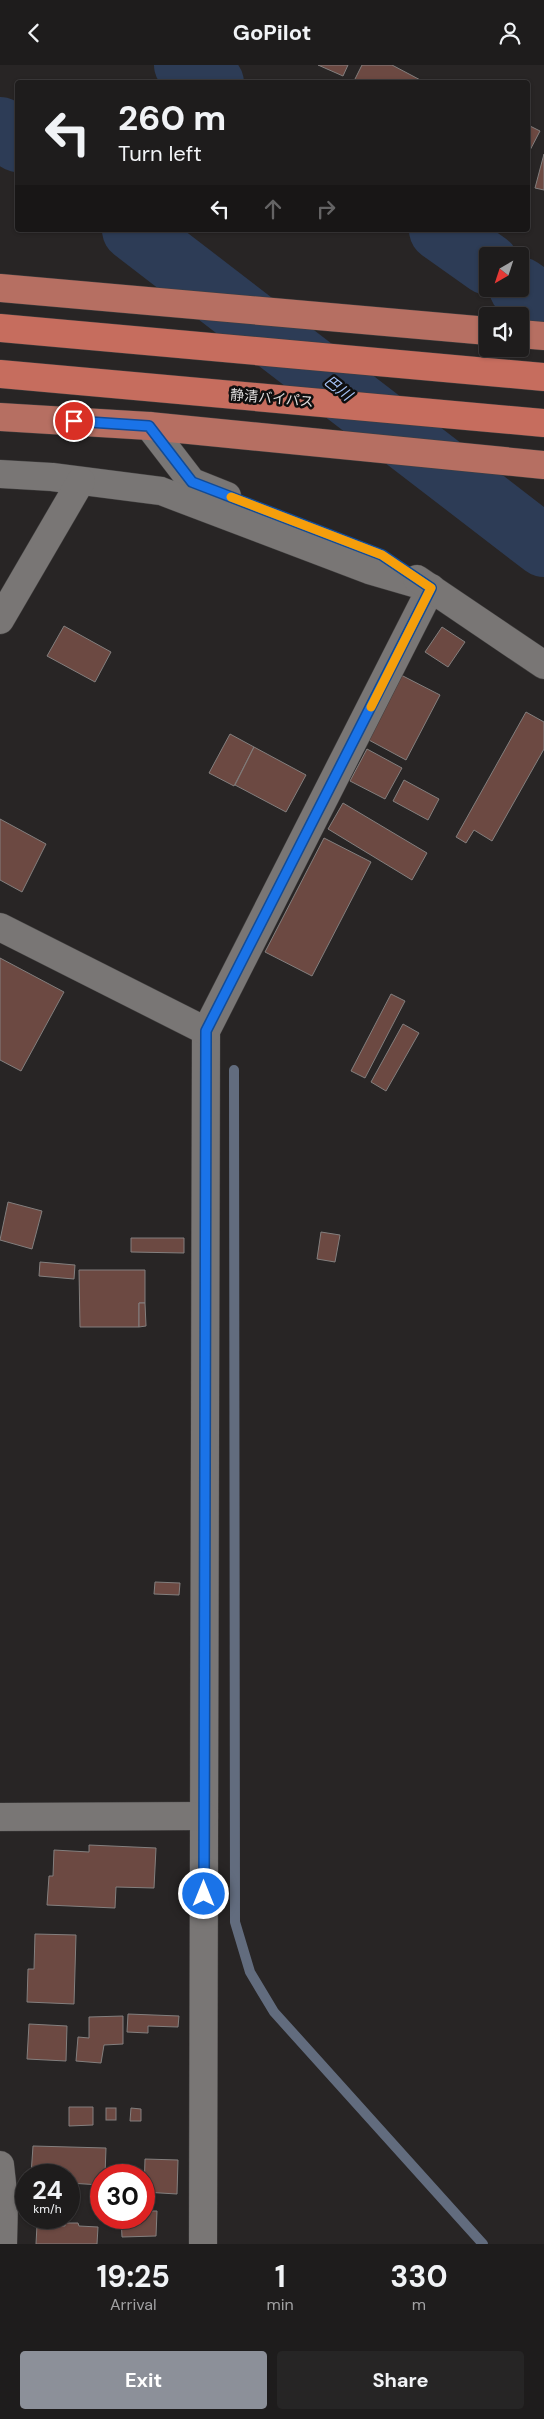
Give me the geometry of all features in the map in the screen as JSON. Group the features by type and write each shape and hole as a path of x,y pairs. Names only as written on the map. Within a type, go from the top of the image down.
{"highway":[{"path":"0,288 479,330"},
{"path":"0,328 544,377"},
{"path":"529,335 544,336"},
{"name":"静清バイパス","path":"0,374 544,423"},
{"path":"0,417 149,426 544,465"}],"street":[{"path":"149,426 192,482 382,555 544,665"},
{"path":"0,474 81,481 161,491 370,570 431,588"},
{"path":"0,620 81,481"},
{"path":"203,2244 206,1031 431,588"},
{"path":"0,927 206,1031"},
{"path":"0,1817 204,1816"},
{"path":"0,2165 4,2201 3,2244"}],"building":[{"path":"318,65 348,65 343,76"},
{"path":"362,65 392,65 420,80 354,80"},
{"path":"530,126 540,131 530,150"},
{"path":"544,154 544,190 535,188"},
{"path":"64,626 111,652 95,682 47,656"},
{"path":"442,627 465,642 448,667 425,652"},
{"path":"401,675 440,695 406,760 367,739"},
{"path":"526,712 544,722 544,749 492,841 474,830 466,843 456,837"},
{"path":"230,734 254,747 234,786 209,773"},
{"path":"254,747 306,775 286,812 235,785"},
{"path":"367,749 402,768 385,799 350,781"},
{"path":"404,780 439,799 428,820 393,801"},
{"path":"343,803 427,853 412,880 328,829"},
{"path":"0,819 46,844 22,892 0,880"},
{"path":"324,838 371,862 312,976 265,952"},
{"path":"0,958 64,992 21,1071 0,1060"},
{"path":"391,994 405,1001 365,1078 351,1071"},
{"path":"403,1024 419,1033 386,1091 371,1082"},
{"path":"8,1202 42,1211 32,1249 0,1240"},
{"path":"321,1232 340,1235 335,1262 317,1259"},
{"path":"131,1238 184,1238 184,1253 131,1252"},
{"path":"40,1262 75,1265 74,1279 39,1276"},
{"path":"79,1270 145,1270 145,1303 139,1303 139,1327 80,1327"},
{"path":"139,1303 145,1303 146,1326 139,1327"},
{"path":"155,1582 180,1583 179,1595 154,1594"},
{"path":"89,1845 156,1848 154,1888 116,1887 115,1908 47,1905 49,1876 53,1876 54,1850 89,1852"},
{"path":"35,1934 76,1935 74,2004 27,2002 28,1969 34,1969"},
{"path":"128,2014 179,2016 178,2027 148,2026 148,2033 127,2032"},
{"path":"123,2016 123,2044 104,2045 101,2063 76,2061 78,2037 89,2038 89,2017"},
{"path":"29,2024 67,2026 66,2061 27,2059"},
{"path":"69,2107 93,2107 93,2125 69,2126"},
{"path":"106,2108 116,2108 116,2120 106,2120"},
{"path":"131,2108 141,2109 141,2121 130,2121"},
{"path":"33,2146 106,2148 105,2164 90,2164 90,2184 80,2184 80,2164 32,2164"},
{"path":"145,2159 178,2160 177,2194 155,2193 155,2164 145,2164"},
{"path":"155,2211 157,2211 156,2236 122,2237 122,2229 155,2229"},
{"path":"80,2226 98,2229 97,2244 36,2244 37,2229 80,2229"}],"waterway":[{"path":"185,65 208,80"},
{"name":"巴川","path":"0,128 15,139"},
{"name":"巴川","path":"136,232 544,546"},
{"path":"443,232 479,258"},
{"path":"529,294 544,305"},
{"path":"234,1070 235,1922 250,1972 274,2012 483,2244"}],"slow traffic":[{"path":"231,497 382,555 431,588 371,707"}],"route":[{"path":"74,421 149,426 192,482 382,555 431,588 206,1031 204,1894"}]}
